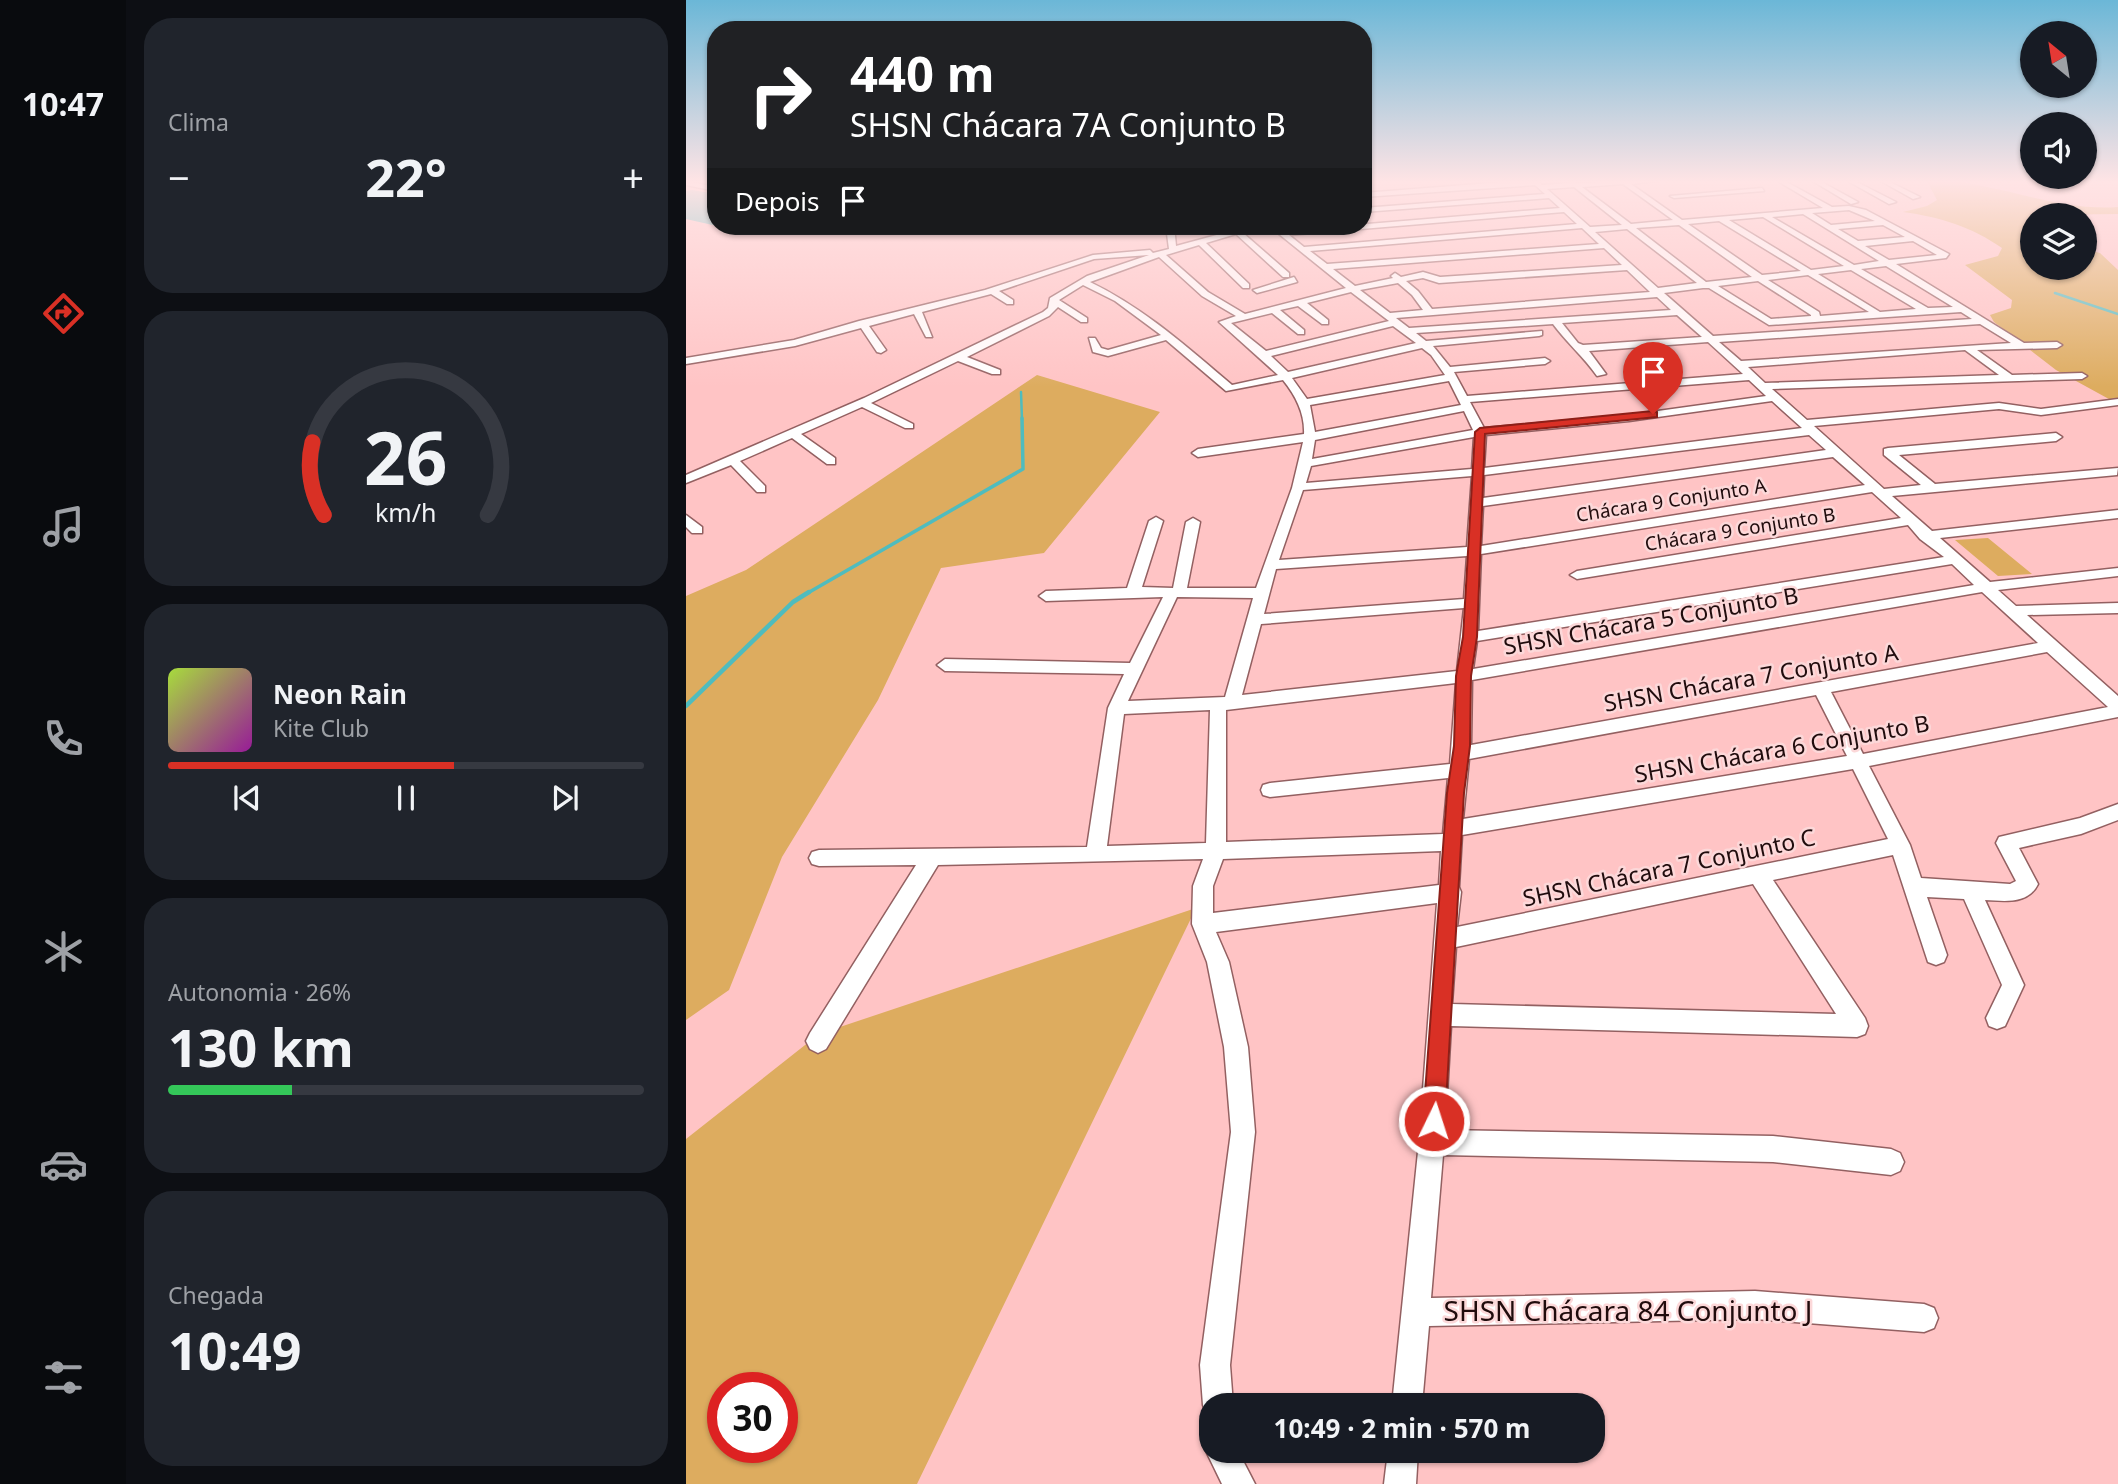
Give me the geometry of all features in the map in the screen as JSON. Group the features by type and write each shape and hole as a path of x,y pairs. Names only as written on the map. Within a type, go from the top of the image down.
{"street":[{"path":"1053,300 1086,283 1178,249"},
{"path":"1208,249 1246,286"},
{"path":"1258,249 1290,278 1292,295 1325,322"},
{"path":"1304,249 1389,319 1425,344 1450,373 1480,432 1476,551 1452,835 1451,892 1432,1142 1408,1393"},
{"path":"1326,267 1557,249"},
{"path":"1607,249 2118,709"},
{"path":"1658,249 1708,286 1766,322 1961,309"},
{"path":"1719,249 1816,314 1815,318"},
{"path":"1768,249 1877,314"},
{"path":"1821,249 1926,311"},
{"path":"1863,249 2021,345"},
{"path":"1263,355 1389,319 1428,311 1656,293 1946,256 1933,249"},
{"path":"686,361 777,347 992,291 1105,254 1167,252 1205,294 1244,317"},
{"path":"1423,275 1420,271 1426,269 1614,255"},
{"path":"1379,262 1415,293 1428,311"},
{"path":"1256,290 1292,295 1352,289 1423,275 1443,280 1627,267"},
{"path":"1025,280 1036,286"},
{"path":"1086,283 1134,310 1230,390 1425,344 1539,333"},
{"path":"992,291 1010,302"},
{"path":"1217,1393 1215,1365 1243,1132 1236,1047 1218,962 1202,924 1203,886 1216,850 1225,705 1298,487 1310,437 1308,413 1288,377 1224,322 1273,309 1292,295"},
{"path":"1053,300 1084,320"},
{"path":"686,479 795,435 958,357 1046,314 1053,309 1053,300"},
{"path":"1574,300 1599,327"},
{"path":"916,309 929,335"},
{"path":"1273,309 1301,332"},
{"path":"1406,331 1677,312"},
{"path":"1555,320 1574,345 1582,348 1981,321"},
{"path":"862,323 881,350"},
{"path":"1607,336 1615,345"},
{"path":"1092,340 1101,353 1168,337"},
{"path":"1736,365 1968,347 2057,345"},
{"path":"1968,347 2012,380"},
{"path":"1582,348 1601,374"},
{"path":"958,357 996,372"},
{"path":"1303,403 1450,373 1545,361"},
{"path":"1759,386 2082,376"},
{"path":"1198,453 1310,437 1467,403 1712,383 1749,377"},
{"path":"1303,464 1480,432 1629,418 1773,398"},
{"path":"1298,487 1480,472 1805,427 1999,406 2042,412 2118,402"},
{"path":"863,403 909,426"},
{"path":"795,435 831,460"},
{"path":"1933,489 1888,452 2056,437"},
{"path":"1478,503 1834,453"},
{"path":"733,460 761,489"},
{"name":"Chácara 9 Conjunto A","path":"1270,565 1476,551 1875,491 1933,489 2117,471"},
{"path":"1925,536 2118,514"},
{"path":"686,519 697,530"},
{"path":"1133,592 1156,521"},
{"name":"Chácara 9 Conjunto B","path":"1577,575 1909,521"},
{"path":"1096,855 1116,708 1175,593 1193,522"},
{"path":"1470,637 1952,560"},
{"name":"SHSN Chácara 5 Conjunto B","path":"1116,708 1225,705 1464,676 1983,588 2118,572"},
{"path":"1046,596 1133,592 1264,593"},
{"path":"1253,620 1472,603"},
{"path":"2009,611 2118,608"},
{"name":"SHSN Chácara 7 Conjunto A","path":"1270,790 1458,762 1821,688 2049,646"},
{"path":"945,665 1135,669"},
{"path":"1821,688 1900,845 1916,887 1936,955"},
{"name":"SHSN Chácara 6 Conjunto B","path":"819,858 1096,855 1452,835 1860,761 2118,709"},
{"path":"1916,887 2012,893 2028,884 2006,843 2081,826 2118,812"},
{"name":"SHSN Chácara 7 Conjunto C","path":"1447,939 1900,845"},
{"path":"818,1041 933,856"},
{"path":"1441,1015 1857,1026 1758,874"},
{"path":"1972,891 2013,985 1997,1018"},
{"path":"1202,924 1451,892"},
{"path":"1432,1142 1773,1149 1891,1162"},
{"name":"SHSN Chácara 84 Conjunto J","path":"1415,1312 1755,1305 1924,1318"},
{"path":"1228,1463 1239,1484"},
{"path":"1399,1484 1402,1463"}],"shaded area":[{"path":"2001,249 2020,249 2020,280 2097,280 2097,252 2100,253 2118,270 2118,404 2056,370 1994,322 1990,315 2011,308 2012,300 1965,265 1998,256"},
{"path":"1037,375 1160,412 1044,553 941,568 878,700 782,857 729,990 686,1020 686,596 746,570"},
{"path":"1988,538 2032,574 1998,576 1955,540"},
{"path":"1196,908 917,1484 686,1484 686,1139 819,1034"}],"waterway":[{"path":"2055,293 2118,314"},
{"path":"1021,392 1022,420"},
{"path":"806,594 1023,469 1022,418"},
{"path":"686,706 793,602 809,592"}],"route":[{"path":"1434,1121 1451,892 1455,793 1462,746 1464,676 1470,637 1476,551 1480,432 1653,414"}]}
